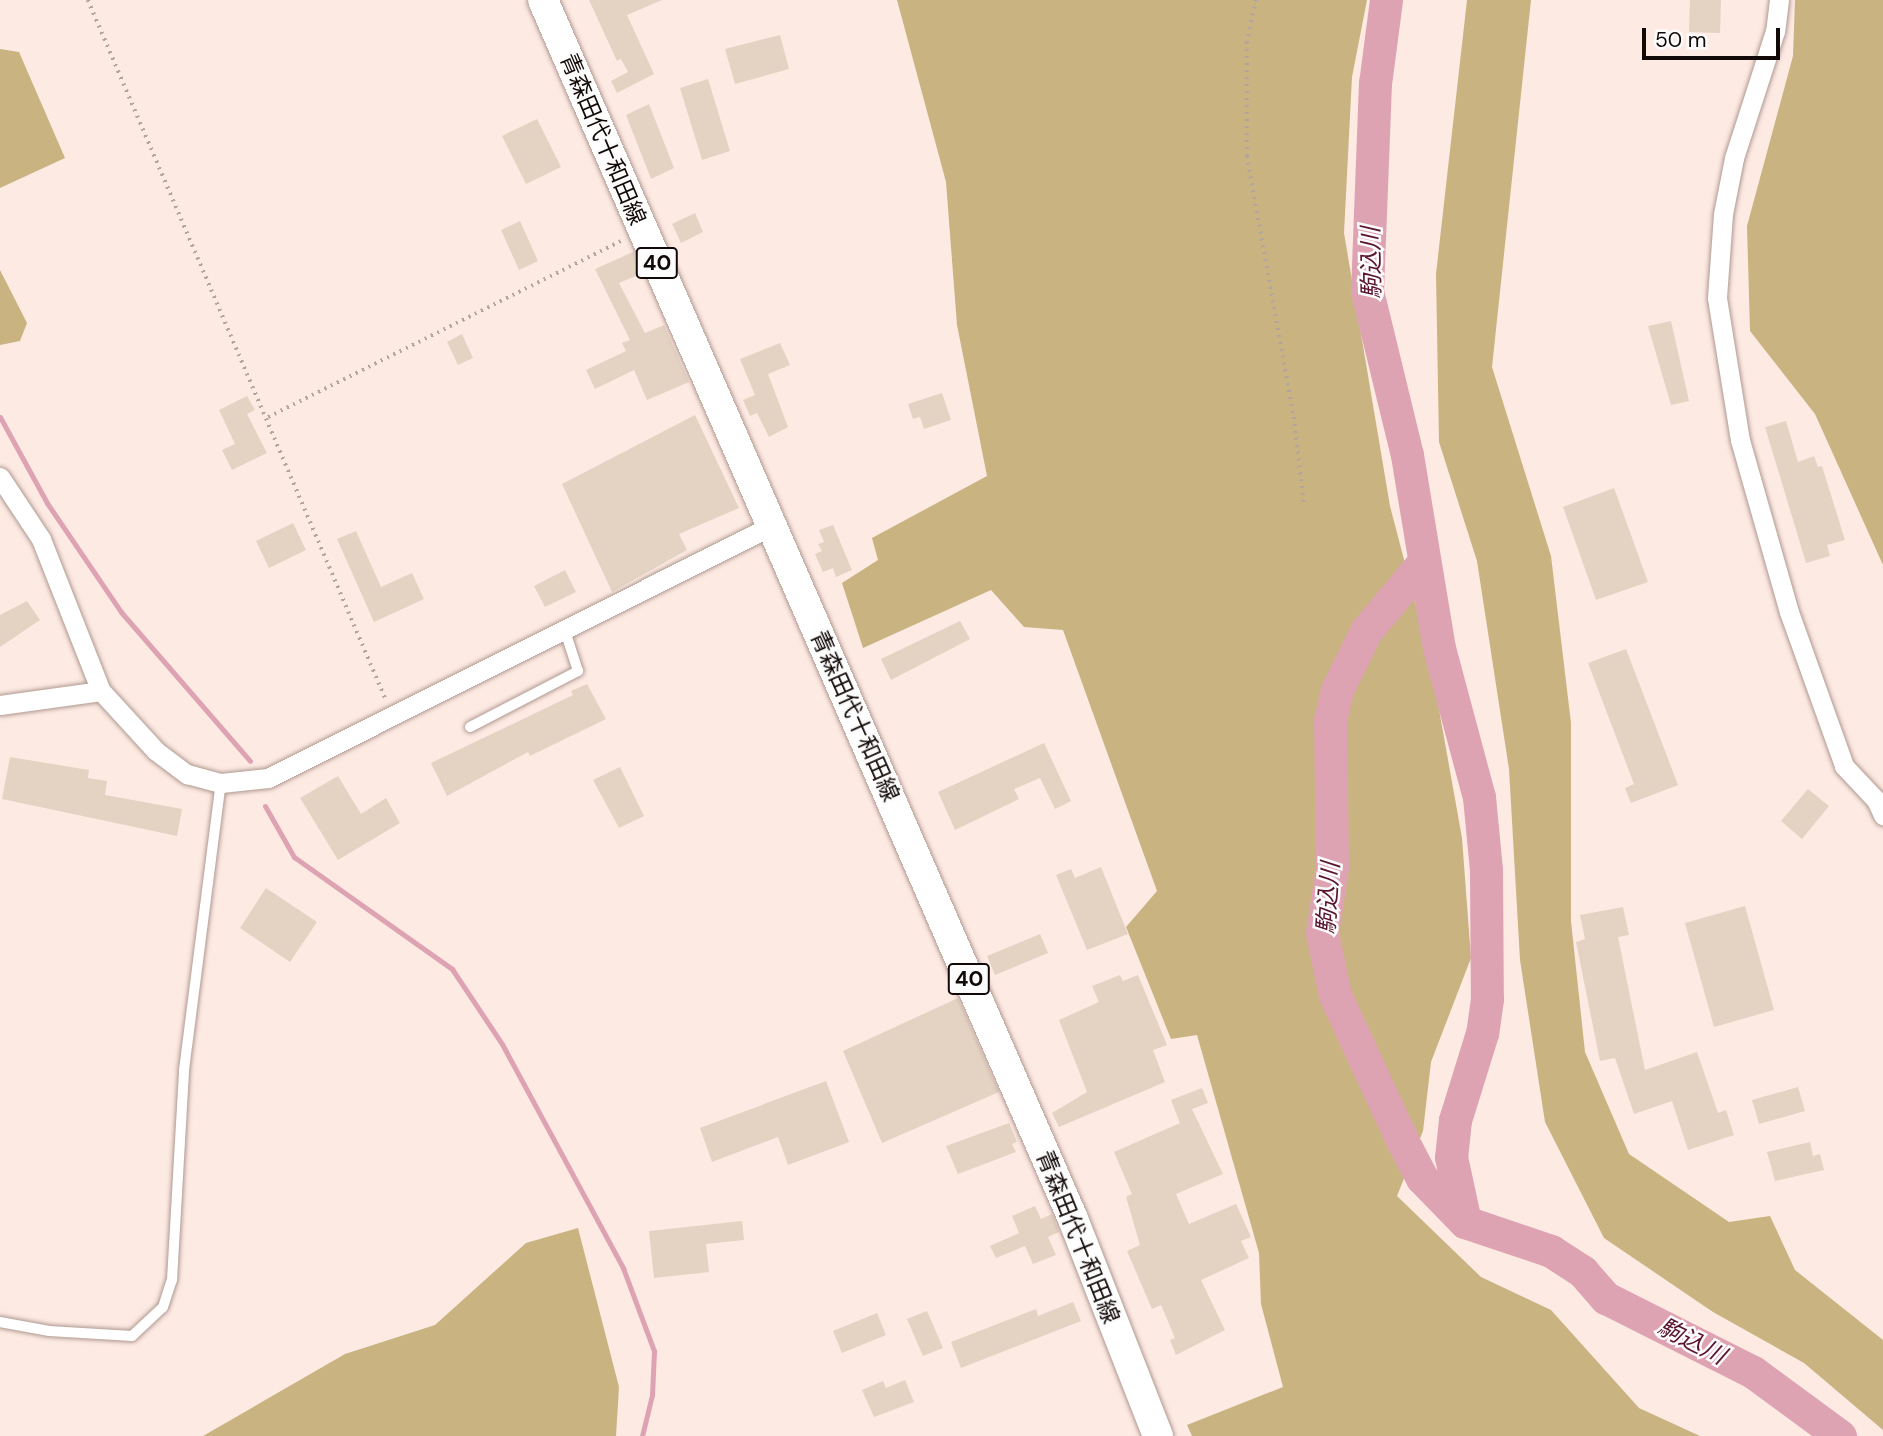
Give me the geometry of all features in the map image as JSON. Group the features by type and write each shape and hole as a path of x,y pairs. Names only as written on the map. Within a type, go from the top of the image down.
{"main road":[{"name":"青森田代十和田線","path":"543,0 1073,1219 1158,1436"}],"street":[{"path":"1779,0 1775,31 1734,158 1723,214 1717,298 1740,440 1789,612 1844,766 1876,800 1883,815"},
{"path":"0,477 41,539 101,691 156,751 187,774 221,783 268,778 771,526"},
{"path":"0,705 101,691"}],"lane":[{"path":"470,727 578,671 565,631"},
{"path":"0,1322 49,1331 132,1336 163,1307 172,1280 184,1070 221,783"}],"path":[{"path":"88,0 268,417 393,716"},
{"path":"1256,0 1247,43 1247,156 1294,417 1304,503"},
{"path":"268,417 643,231"}],"shaded area":[{"path":"897,0 1367,0 1352,77 1344,233 1390,506 1430,659 1462,838 1471,958 1431,1062 1423,1131 1397,1196 1481,1277 1551,1310 1639,1408 1700,1436 1192,1436 1187,1425 1283,1387 1261,1304 1259,1253 1197,1035 1171,1039 1126,927 1157,891 1063,630 1024,627 991,590 863,648 842,583 878,560 872,538 987,476 957,325 946,182"},
{"path":"1377,0 1394,0 1394,10 1388,59 1367,124"},
{"path":"1467,0 1531,0 1492,367 1551,556 1571,723 1571,921 1585,1052 1629,1154 1729,1222 1770,1216 1795,1270 1883,1340 1883,1430 1804,1363 1713,1312 1604,1238 1545,1122 1520,960 1509,769 1477,561 1439,442 1436,274"},
{"path":"1795,0 1883,0 1883,565 1815,414 1750,331 1747,226 1793,56"},
{"path":"0,49 19,52 65,158 0,188"},
{"path":"0,270 27,323 20,341 0,345"},
{"path":"578,1228 619,1387 616,1436 203,1436 345,1354 435,1325 526,1243"}],"building":[{"path":"589,0 662,0 627,15 654,74 617,93 611,81 628,72 621,59 617,61"},
{"path":"1690,0 1721,0 1720,33 1689,32"},
{"path":"780,35 789,69 735,84 725,49"},
{"path":"708,79 730,151 702,160 680,88"},
{"path":"649,104 674,168 651,179 626,115"},
{"path":"537,119 561,167 526,184 502,136"},
{"path":"695,213 703,232 681,243 672,224"},
{"path":"520,221 538,261 519,270 501,230"},
{"path":"633,252 643,273 619,283 645,333 664,325 689,382 647,400 634,370 595,389 586,370 626,351 622,343 630,340 595,269"},
{"path":"1671,321 1689,401 1671,405 1648,326"},
{"path":"462,334 473,358 458,365 447,342"},
{"path":"780,343 790,365 768,374 788,427 769,437 757,413 750,416 743,400 755,395 740,359"},
{"path":"942,393 951,420 924,429 920,417 913,419 908,404"},
{"path":"247,396 255,410 247,414 267,453 232,470 222,450 235,444 219,410"},
{"path":"695,415 739,508 679,534 687,550 612,592 562,484"},
{"path":"1786,421 1798,462 1814,456 1818,467 1822,466 1845,540 1827,545 1830,556 1806,563 1765,427"},
{"path":"1614,488 1648,582 1596,600 1563,507"},
{"path":"293,523 306,550 269,568 256,541"},
{"path":"833,525 852,570 836,577 833,568 823,572 815,554 822,551 818,544 824,542 819,530"},
{"path":"356,531 381,587 412,573 424,599 374,622 337,539"},
{"path":"565,570 576,592 545,607 534,586"},
{"path":"27,601 40,620 0,647 0,615"},
{"path":"960,621 970,639 891,680 881,659"},
{"path":"1626,649 1678,785 1631,803 1625,788 1634,784 1588,663"},
{"path":"587,684 606,719 530,756 528,752 447,796 431,763 573,695 571,691"},
{"path":"1044,743 1071,801 1055,809 1040,778 1014,789 1019,799 955,830 938,792"},
{"path":"10,757 89,770 88,778 107,781 105,795 182,809 177,836 2,799"},
{"path":"620,767 644,816 619,828 593,780"},
{"path":"338,776 361,814 386,798 400,823 338,860 300,798"},
{"path":"1808,789 1829,806 1802,839 1781,821"},
{"path":"1101,867 1128,934 1087,950 1056,875 1071,869 1075,878"},
{"path":"266,888 317,922 290,962 240,928"},
{"path":"1745,906 1774,1010 1714,1027 1685,923"},
{"path":"1623,907 1629,935 1618,937 1645,1070 1697,1052 1718,1113 1726,1110 1734,1135 1688,1150 1672,1101 1634,1114 1615,1058 1600,1061 1576,942 1585,939 1580,915"},
{"path":"1040,934 1048,953 995,975 987,956"},
{"path":"1120,975 1123,981 1138,975 1167,1045 1153,1050 1165,1082 1059,1127 1052,1113 1087,1092 1059,1020 1099,1002 1092,986"},
{"path":"958,998 999,1092 882,1143 843,1051"},
{"path":"826,1081 849,1142 788,1165 778,1137 712,1162 700,1128"},
{"path":"1798,1087 1805,1111 1759,1124 1752,1100"},
{"path":"1202,1088 1208,1103 1192,1109 1223,1174 1176,1194 1189,1224 1236,1204 1251,1237 1241,1241 1249,1258 1201,1280 1225,1330 1176,1355 1170,1340 1175,1338 1161,1305 1152,1309 1127,1251 1140,1245 1126,1197 1132,1194 1114,1152 1180,1123 1171,1100"},
{"path":"1009,1123 1017,1142 1012,1144 1016,1152 958,1174 946,1146"},
{"path":"1810,1142 1813,1156 1820,1154 1824,1170 1775,1181 1767,1152"},
{"path":"1035,1206 1041,1219 1052,1214 1059,1232 1048,1237 1056,1255 1033,1264 1025,1246 996,1258 990,1246 1019,1233 1012,1216"},
{"path":"742,1221 744,1240 706,1244 709,1272 654,1278 649,1231"},
{"path":"1073,1302 1081,1321 961,1368 951,1342 1036,1309 1038,1316"},
{"path":"927,1311 943,1348 923,1356 907,1319"},
{"path":"877,1313 886,1335 842,1353 833,1331"},
{"path":"905,1380 914,1402 874,1417 862,1390 883,1381 886,1388"}],"waterway":[{"name":"駒込川","path":"1386,0 1375,83 1367,291 1407,455 1439,648 1479,797 1486,870 1487,999 1482,1033 1455,1120 1451,1157 1465,1222"},
{"path":"0,417 47,503 121,612 250,761"},
{"name":"駒込川","path":"1422,564 1366,631 1337,690 1330,721 1332,867 1322,933 1335,995 1401,1138 1422,1178 1465,1222 1551,1251 1583,1272 1606,1298 1753,1372 1840,1436"},
{"path":"265,806 294,857 452,969 502,1044 623,1268 654,1351 652,1395 642,1436"}]}
